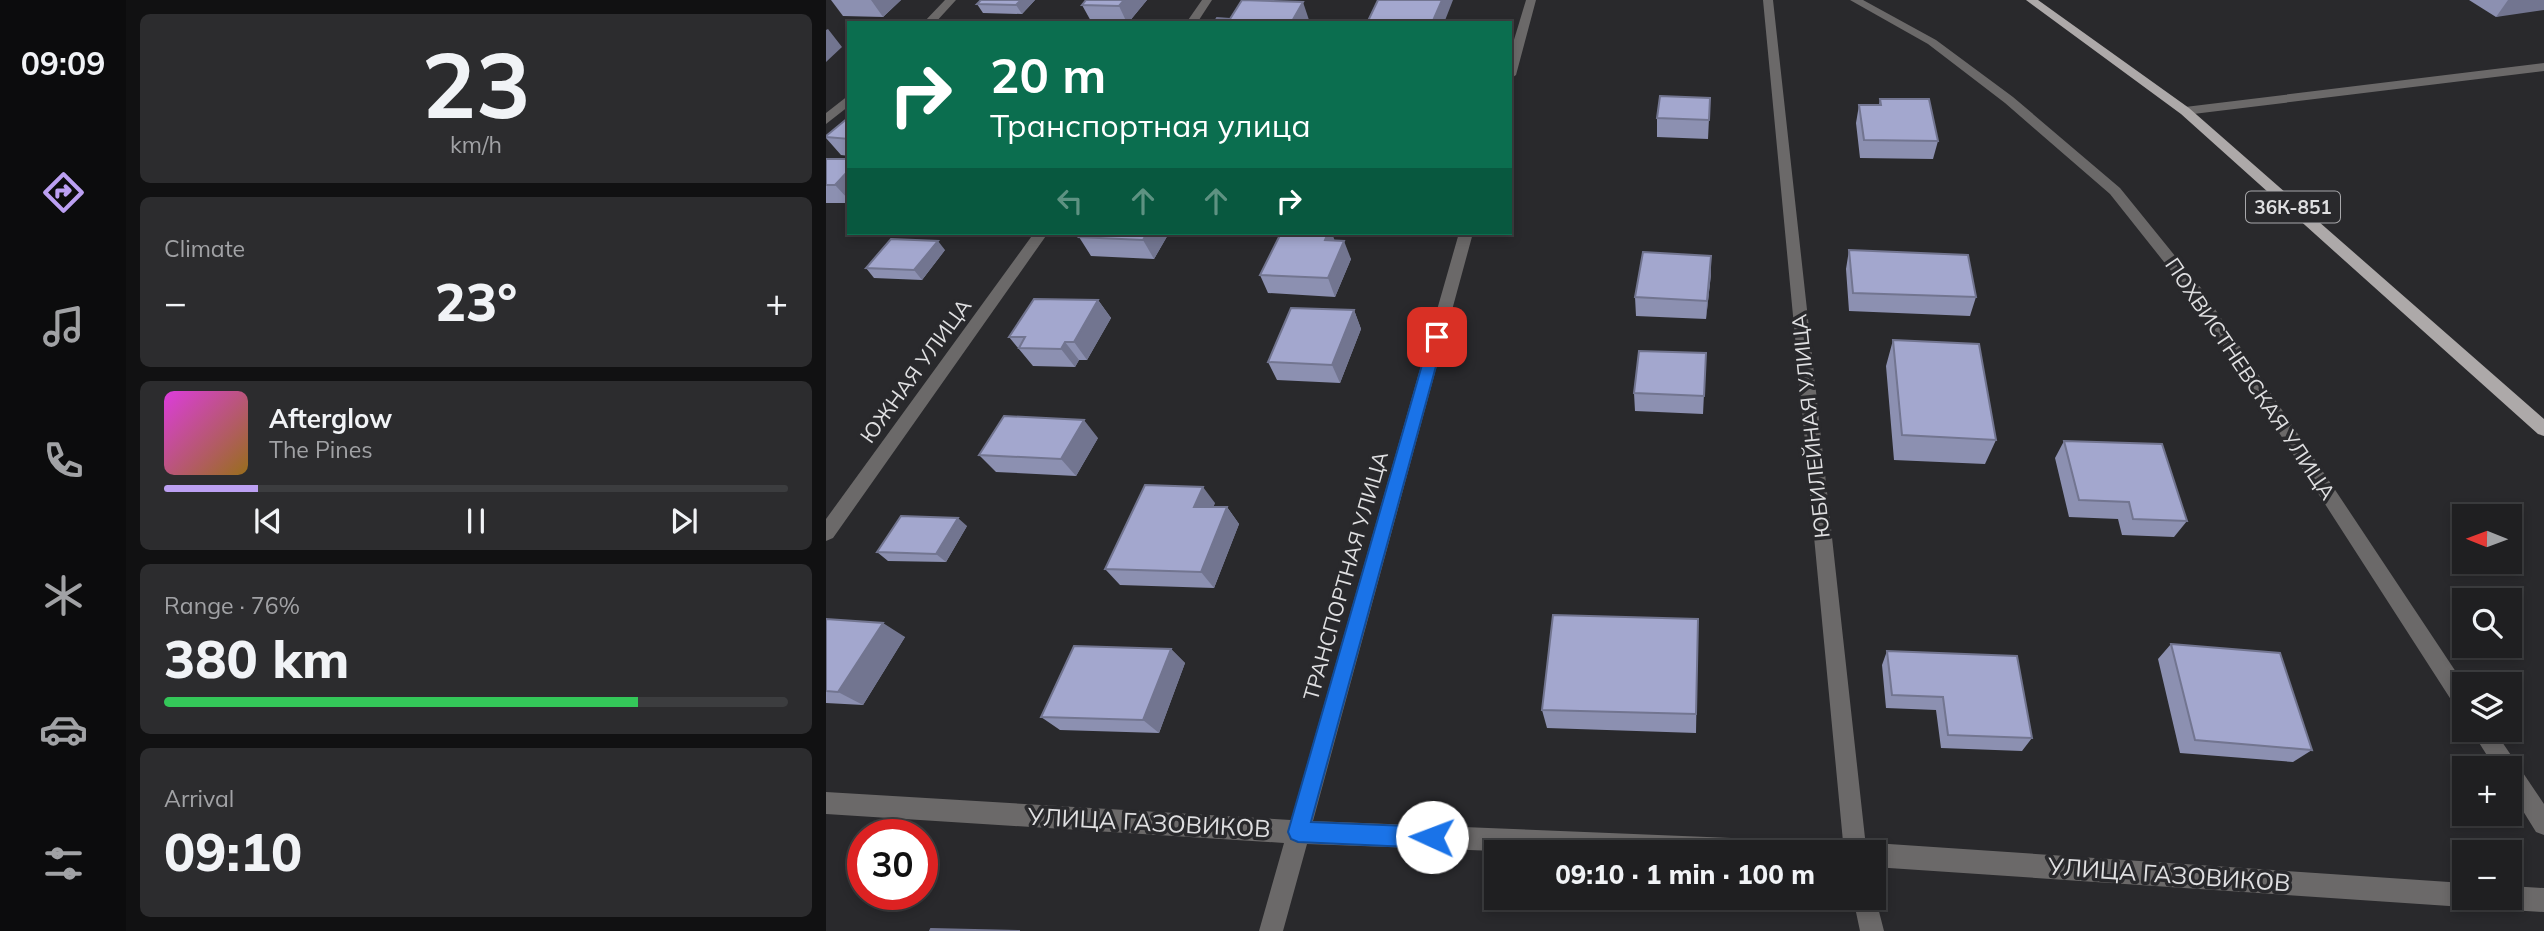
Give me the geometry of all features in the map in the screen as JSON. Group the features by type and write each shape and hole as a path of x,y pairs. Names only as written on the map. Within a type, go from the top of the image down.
{"main road":[{"name":"36К-851","path":"2031,0 2185,111 2544,429"}],"street":[{"path":"930,21 951,0"},
{"path":"1192,21 1208,0"},
{"path":"1512,68 1531,0"},
{"name":"ЮБИЛЕЙНАЯ УЛИЦА","path":"1768,0 1854,840"},
{"name":"ПОХВИСТНЕВСКАЯ УЛИЦА","path":"1855,0 1933,42 2009,100 2115,191 2196,292 2452,684"},
{"path":"2185,111 2544,67"},
{"path":"826,120 847,101"},
{"name":"ЮЖНАЯ УЛИЦА","path":"826,533 1040,235"},
{"name":"ТРАНСПОРТНАЯ УЛИЦА","path":"1271,931 1465,235"},
{"path":"2522,791 2544,824"},
{"name":"УЛИЦА ГАЗОВИКОВ","path":"826,803 1298,832 1502,840"},
{"name":"УЛИЦА ГАЗОВИКОВ","path":"1886,856 2452,894"},
{"path":"2522,899 2544,900"},
{"path":"1868,910 1872,931"}],"building":[{"path":"981,0 1021,0 1016,5 977,4"},
{"path":"1086,0 1124,0 1119,6 1082,5"},
{"path":"1242,0 1303,2 1292,21 1215,21 1217,18 1230,19"},
{"path":"1378,0 1442,0 1433,21 1368,21"},
{"path":"1660,96 1710,98 1709,120 1657,118"},
{"path":"1880,99 1929,99 1938,141 1864,140 1859,105 1881,105"},
{"path":"847,119 847,139 826,136"},
{"path":"826,159 847,159 847,172 835,185 826,185"},
{"path":"1080,235 1146,235 1143,240 1079,237"},
{"path":"1280,235 1327,235 1325,240 1344,241 1328,278 1260,275"},
{"path":"891,239 938,241 914,270 866,268"},
{"path":"1849,250 1968,255 1976,297 1853,293"},
{"path":"1643,252 1711,256 1707,301 1635,297"},
{"path":"1034,299 1098,300 1074,342 1065,342 1061,349 1019,348 1025,337 1009,337"},
{"path":"1291,308 1354,310 1332,365 1268,362"},
{"path":"1893,340 1979,344 1996,440 1902,435"},
{"path":"1639,351 1706,353 1704,396 1634,393"},
{"path":"1004,416 1084,420 1061,459 979,455"},
{"path":"2064,441 2162,444 2187,521 2133,519 2129,502 2079,500"},
{"path":"1145,485 1203,487 1194,507 1227,507 1201,572 1105,569"},
{"path":"901,516 958,518 936,554 877,552"},
{"path":"1553,615 1698,619 1696,714 1542,710"},
{"path":"826,619 883,623 838,692 826,691"},
{"path":"2171,644 2280,653 2312,750 2195,740"},
{"path":"1074,646 1171,649 1143,720 1041,717"},
{"path":"1887,651 2017,656 2032,738 1948,735 1943,697 1892,695"},
{"path":"931,929 1020,931 930,931"}],"route":[{"path":"1432,837 1298,832 1437,337"}]}
